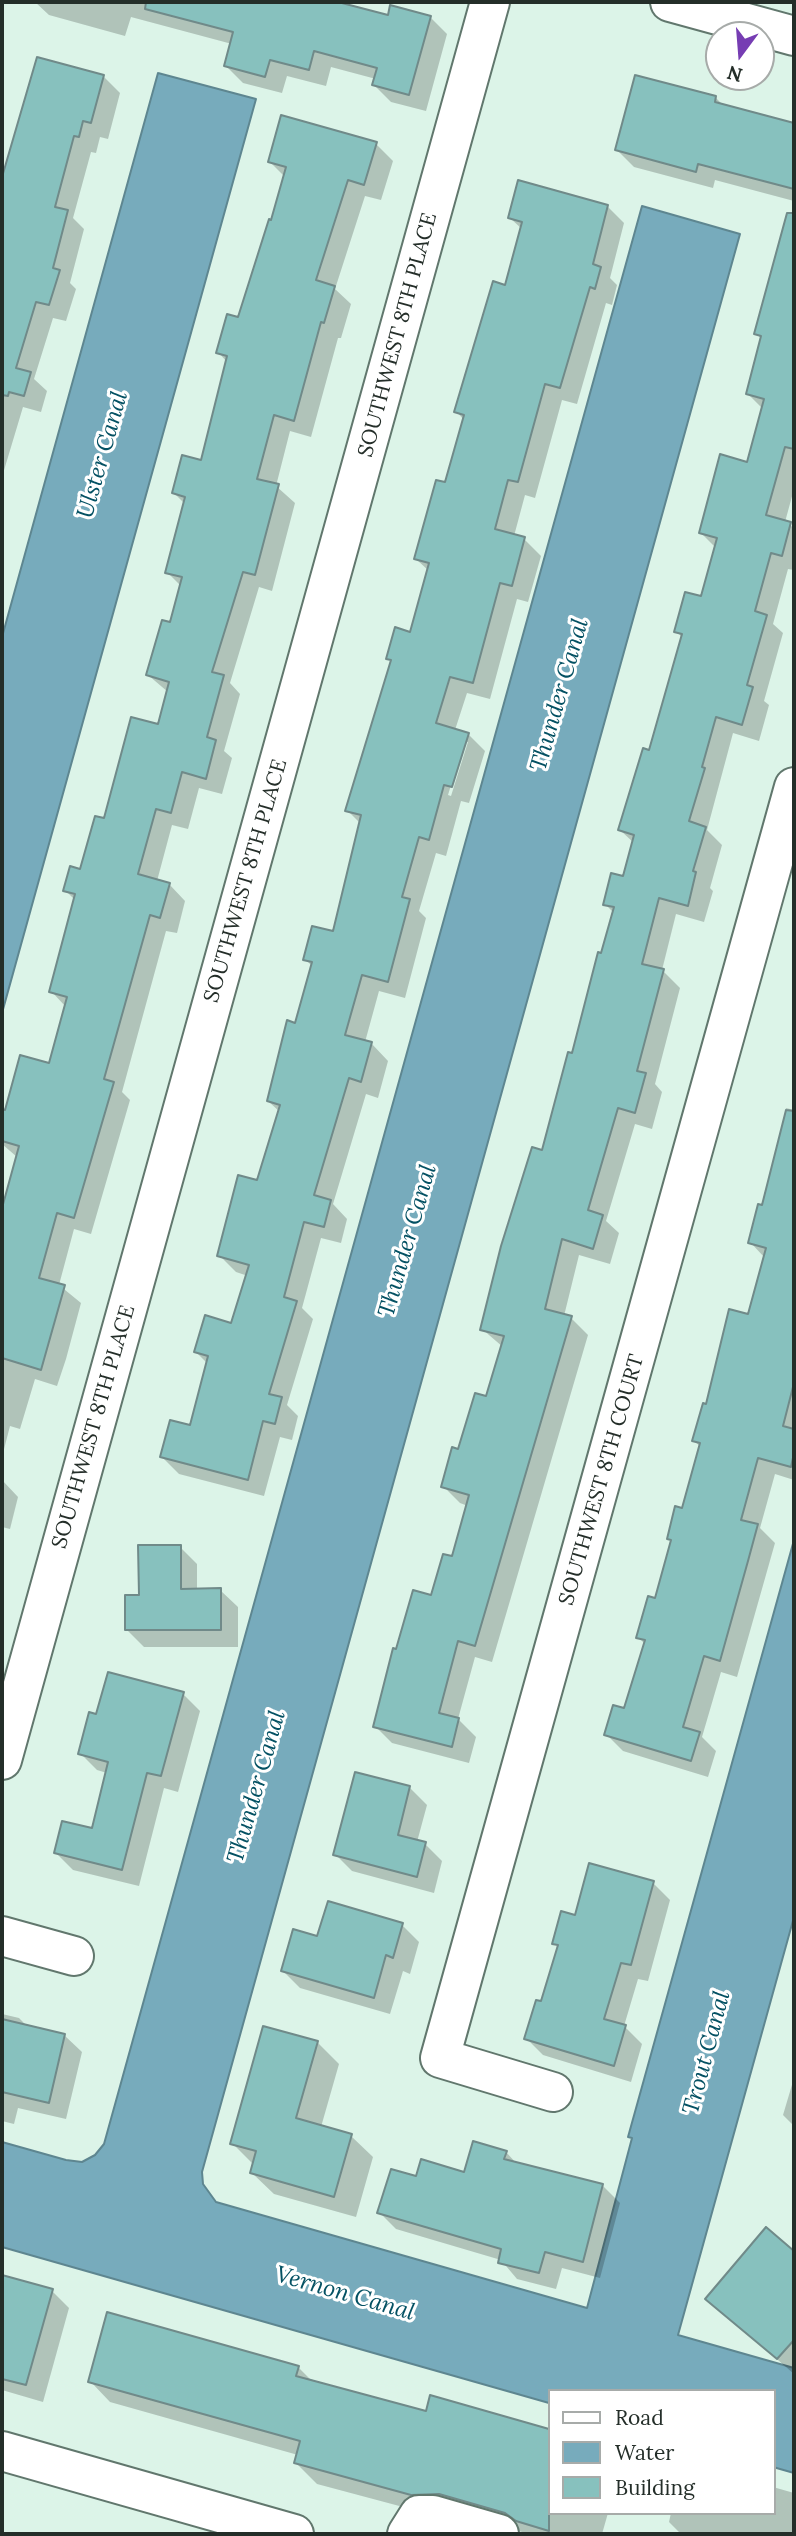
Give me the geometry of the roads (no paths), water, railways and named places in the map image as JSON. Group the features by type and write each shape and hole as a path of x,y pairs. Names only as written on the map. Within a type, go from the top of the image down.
{"street":[{"name":"SOUTHWEST 8TH PLACE","path":"2,1760 490,2"},
{"path":"670,2 794,36"},
{"name":"SOUTHWEST 8TH COURT","path":"553,2092 440,2058 794,788"},
{"path":"2,1936 74,1956"},
{"path":"2,2451 294,2534"},
{"path":"407,2534 419,2515 433,2515 499,2534"}],"water":[{"name":"Ulster Canal","path":"158,73 256,99 2,1013 2,637"},
{"path":"642,206 740,234 202,2172 203,2184 216,2202 587,2308 632,2138 628,2137 794,1540 794,1917 678,2335 794,2368 794,2473 775,2468 775,2389 548,2389 548,2403 2,2247 2,2142 82,2162 95,2155 104,2144"}],"water label":[{"name":"Thunder Canal","path":"560,695"},
{"name":"Thunder Canal","path":"408,1241"},
{"name":"Thunder Canal","path":"257,1787"},
{"name":"Trout Canal","path":"707,2053"},
{"name":"Vernon Canal","path":"345,2294"}]}
